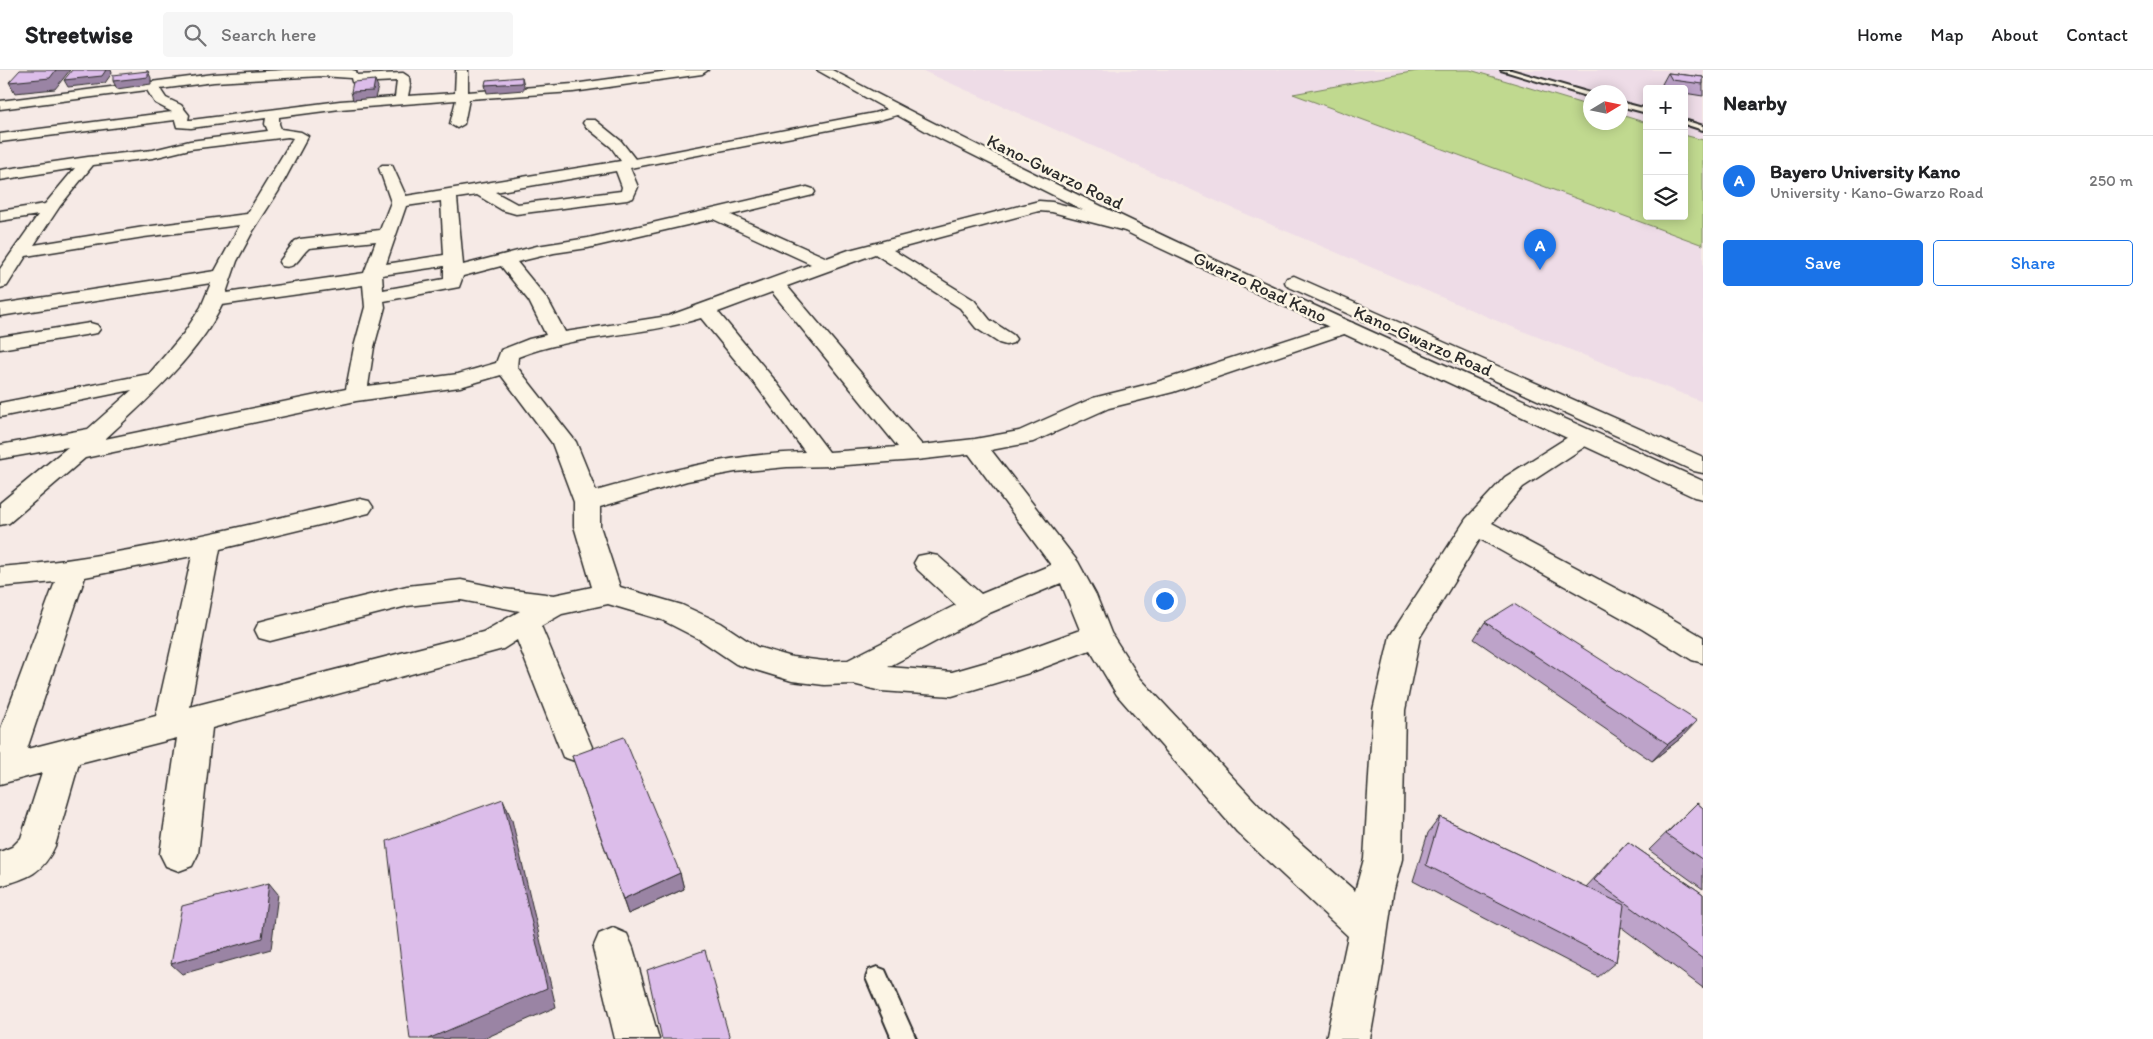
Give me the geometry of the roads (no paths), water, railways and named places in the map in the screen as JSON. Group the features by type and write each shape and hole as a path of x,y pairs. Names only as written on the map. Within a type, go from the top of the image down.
{"street":[{"path":"340,105 354,77 367,70"},
{"path":"457,124 464,97 460,91 462,70"},
{"path":"159,84 160,100 179,110 182,115 182,124 340,105 573,88 702,70"},
{"name":"Gwarzo Road Kano","path":"823,70 986,156 1129,227 1703,491"},
{"name":"Kano-Gwarzo Road","path":"848,70 958,126 1165,224"},
{"path":"0,106 159,84 274,72 326,71 326,73 354,77 403,78 404,86 400,101"},
{"path":"96,105 159,84"},
{"path":"399,202 480,190 626,164 868,119 899,110"},
{"path":"272,114 272,124 276,134"},
{"path":"0,138 182,115"},
{"path":"214,300 374,282 454,266 506,260 571,244 583,222 627,195 630,187 626,164 616,144 590,123"},
{"path":"0,175 88,161 137,156 190,145 288,133 300,136 270,192 228,261 214,300 191,337 156,379 77,452 0,517"},
{"path":"0,282 50,208 88,161"},
{"path":"356,394 364,347 375,307 374,282 386,235 399,202 387,168"},
{"path":"480,190 503,202 510,208 583,222 714,214 807,192"},
{"path":"374,282 452,283 454,266 449,195"},
{"path":"608,594 587,526 587,502 564,442 506,367 508,354 536,343 671,321 878,248 1039,206 1052,206 1129,227"},
{"path":"0,216 50,208"},
{"path":"714,214 827,265"},
{"path":"21,252 144,232 253,218"},
{"path":"288,262 301,245 306,243 386,235"},
{"path":"878,248 967,304 984,324 1006,339"},
{"path":"506,260 538,300 559,340"},
{"path":"0,310 224,274"},
{"name":"Kano-Gwarzo Road","path":"1281,276 1703,466"},
{"path":"775,284 916,453"},
{"path":"705,310 748,361 802,430 822,459"},
{"path":"587,502 684,474 735,464 916,453 975,446 1025,437 1101,403 1165,387 1346,327"},
{"path":"0,343 90,329"},
{"path":"77,452 356,394 460,380 506,367"},
{"path":"0,410 156,379"},
{"path":"0,452 96,435"},
{"path":"1348,1039 1383,859 1389,710 1405,636 1475,524 1514,482 1584,437"},
{"path":"975,446 1068,569 1082,595 1097,635 1128,686 1250,821 1369,929"},
{"path":"0,577 73,570 208,542 360,507"},
{"path":"1475,524 1652,621 1703,652"},
{"path":"179,854 183,724 208,542"},
{"path":"928,562 977,607"},
{"path":"853,672 977,607 1068,569"},
{"path":"1,770 73,570"},
{"path":"270,630 408,596 461,590 504,599 554,604 608,594 672,612 710,631 748,656 792,669 824,673 853,672 881,679 952,684 1018,665 1097,635"},
{"path":"1,770 183,724 492,641 554,604"},
{"path":"525,622 575,747"},
{"path":"0,869 17,864 30,857 37,846 65,754"},
{"path":"613,948 637,1039"}],"lane":[{"path":"1504,70 1583,93"},
{"path":"1628,106 1643,110"},
{"path":"1688,123 1703,128"},
{"path":"877,978 904,1039"}],"place":[{"name":"Bayero University Kano","path":"1540,270"}]}
